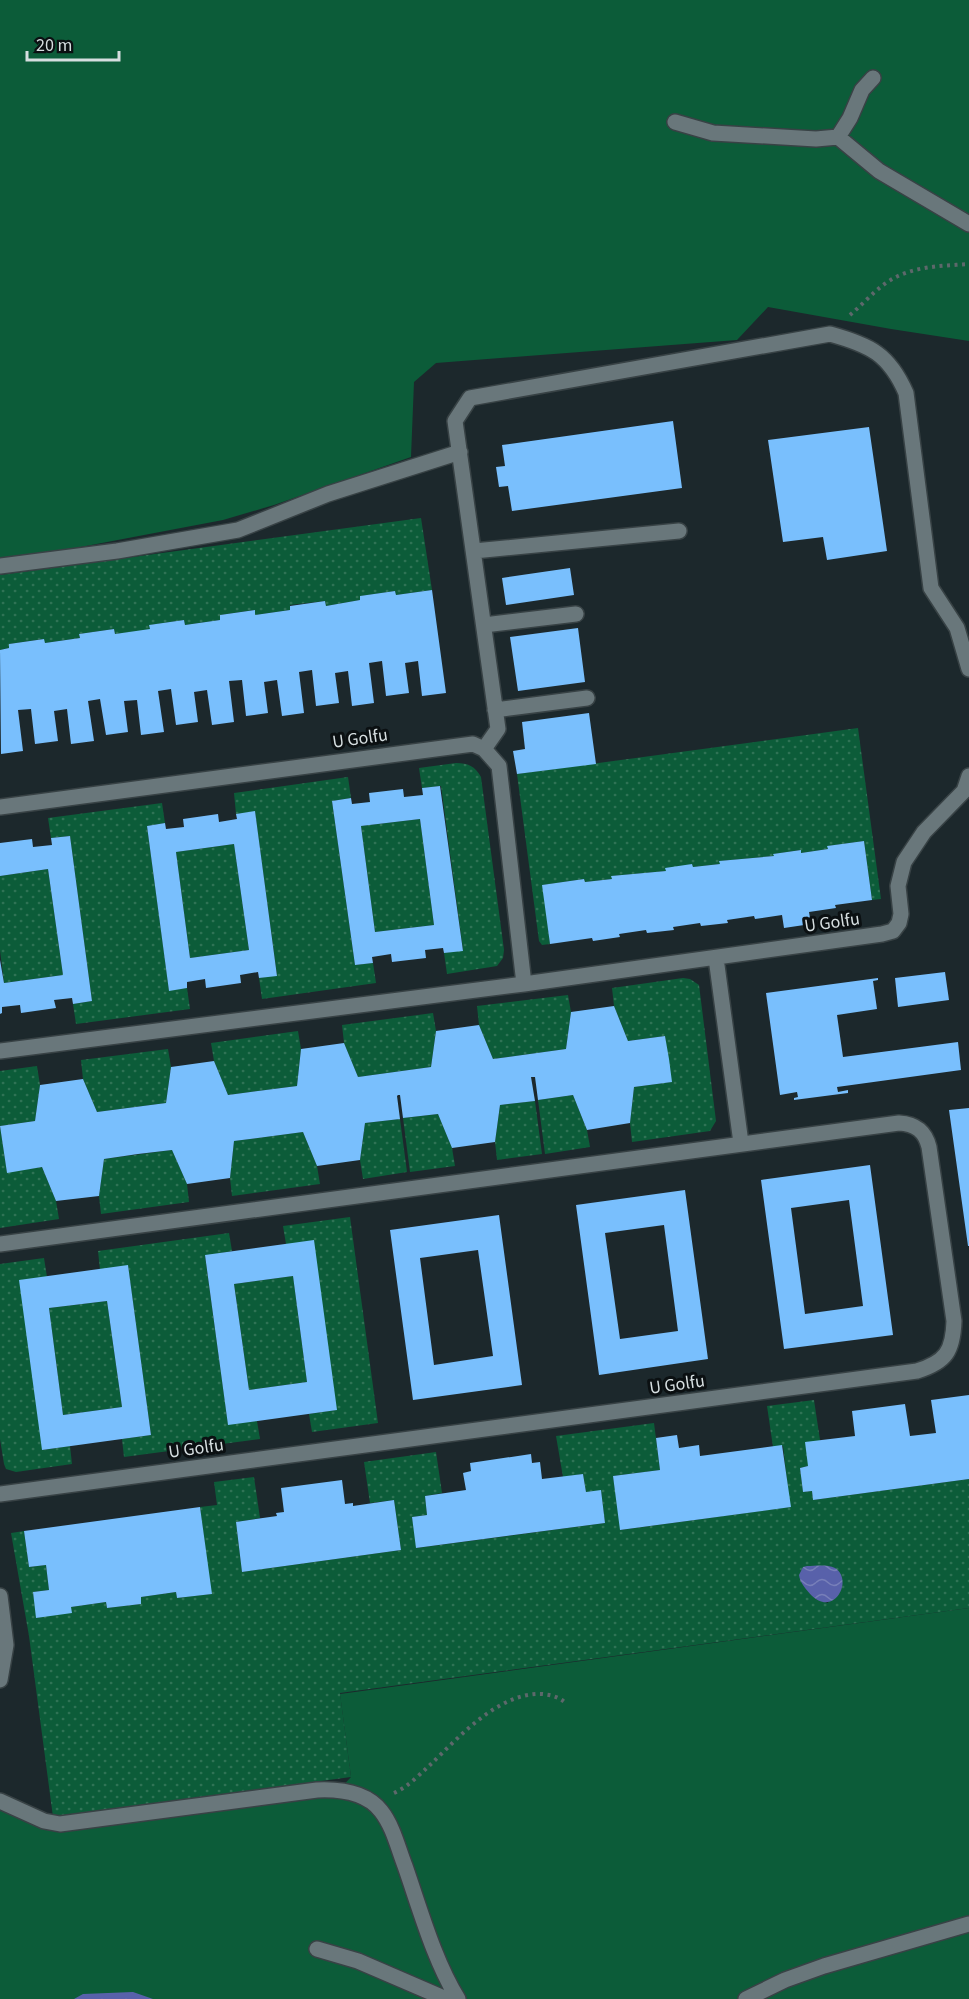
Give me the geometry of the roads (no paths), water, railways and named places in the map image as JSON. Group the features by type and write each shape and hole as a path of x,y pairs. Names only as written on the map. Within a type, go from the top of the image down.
{"street":[{"path":"838,137 850,118 862,90 873,78"},
{"path":"675,122 712,133 816,139 838,137 879,171 969,224"},
{"path":"524,984 499,766 484,749 498,729 455,421 470,398 830,334 857,341 872,348 886,359 906,393 930,588 957,628 969,669"},
{"path":"0,566 117,551 238,530 328,494 460,452"},
{"path":"474,551 679,531"},
{"path":"484,625 576,614"},
{"path":"495,710 587,698"},
{"name":"U Golfu","path":"0,807 458,744 473,744 484,749"},
{"name":"U Golfu","path":"0,1051 524,984 893,931 899,923 901,914 898,886 904,862 924,832 964,792 969,776"},
{"path":"716,958 741,1143"},
{"name":"U Golfu","path":"0,1244 741,1143 909,1124 917,1127 927,1137 954,1321 954,1337 947,1354 934,1366 917,1371 0,1494"},
{"path":"0,1596 6,1646 0,1680"},
{"path":"0,1801 44,1821 60,1824 317,1790 348,1792 364,1798 380,1810 393,1833 429,1935 458,1999"},
{"path":"746,1999 785,1980 824,1966 969,1924"},
{"path":"318,1949 358,1961 446,1999"}],"water":[{"path":"803,1567 832,1567 840,1574 842,1588 834,1600 819,1601 805,1588 799,1575"},
{"path":"133,1992 153,1999 74,1999 83,1994"}]}
